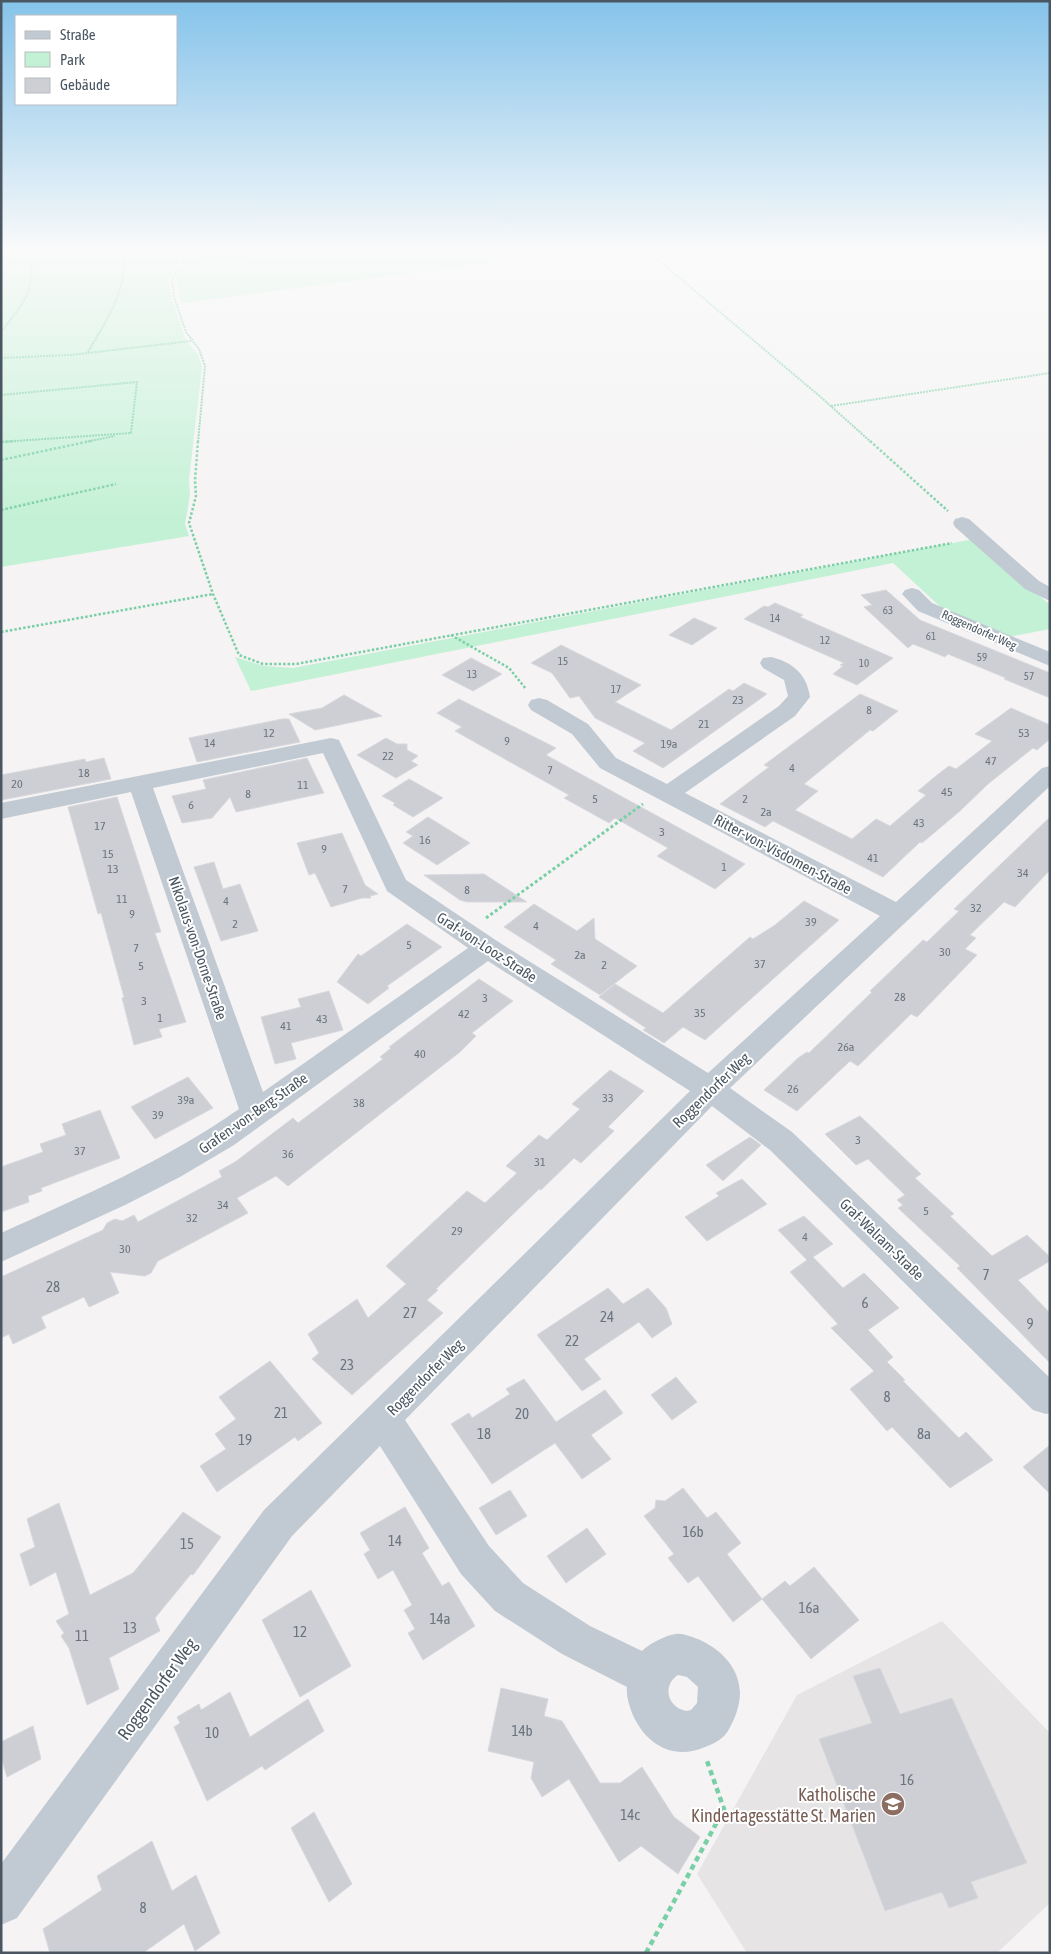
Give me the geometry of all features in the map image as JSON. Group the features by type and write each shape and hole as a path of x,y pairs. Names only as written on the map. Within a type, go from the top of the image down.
{"street":[{"path":"962,523 1032,585 1050,595"},
{"name":"Roggendorfer Weg","path":"912,594 925,607 1050,660"},
{"path":"1025,650 1050,645"},
{"path":"665,792 787,711 799,697 799,684 790,673 771,663"},
{"name":"Ritter-von-Visdomen-Straße","path":"539,705 580,728 608,763 898,914"},
{"name":"Graf-von-Looz-Straße","path":"140,784 331,745 396,885 476,940 710,1089"},
{"name":"Roggendorfer Weg","path":"1,1902 278,1523 383,1420 710,1089 1050,773"},
{"path":"1,811 140,784"},
{"name":"Nikolaus-von-Dorne-Straße","path":"140,784 255,1113"},
{"name":"Grafen-von-Berg-Straße","path":"1,1248 133,1188 179,1164 255,1113 476,940"},
{"name":"Graf-Walram-Straße","path":"710,1089 781,1141 1046,1398"},
{"name":"Roggendorfer Weg","path":"383,1420 476,1560 509,1598 576,1640 648,1676"},
{"path":"675,1654 687,1654 698,1659 708,1667 715,1677 719,1690 719,1702 715,1714 708,1724 697,1730 685,1732 673,1730 662,1723 653,1713 648,1701 646,1688 648,1676 659,1662 675,1654"}],"path":[{"path":"88,353 96,339"},
{"path":"752,339 831,406 962,523"},
{"path":"1,358 88,353 191,341 199,349 205,366 195,480 196,496 189,523 213,594 239,655 263,664 296,664 980,538"},
{"path":"831,406 1050,373"},
{"path":"1,395 137,382 131,433"},
{"path":"1,442 131,433"},
{"path":"1,460 131,433"},
{"path":"1,510 116,484"},
{"path":"1,632 213,594"},
{"path":"451,635 509,668 539,705"},
{"path":"476,940 665,792"},
{"path":"646,1953 724,1808 697,1730"}],"shaded area":[{"name":"Katholische Kindertagesstätte St. Marien","path":"942,1621 1050,1733 1050,1903 997,1953 747,1953 697,1874 797,1695"}],"green space":[{"path":"1,339 185,339 198,354 202,367 189,480 190,495 185,524 189,536 1,567"},
{"path":"974,539 1050,605 1050,629 1008,637 946,612 893,563 251,691 235,657 264,666 293,668"}],"building":[{"path":"886,590 920,620 1050,673 1050,698 948,654 945,657 913,644 908,648 864,607 872,605 861,595"},
{"path":"775,603 803,615 800,617 893,658 857,685 833,674 844,663 744,619 764,606 768,607"},
{"path":"694,618 717,628 692,645 669,635"},
{"path":"561,645 641,685 615,702 671,730 729,689 733,691 744,683 767,694 663,768 633,751 645,743 595,718 579,696 570,698 552,673 531,663"},
{"path":"471,658 502,674 473,691 442,675"},
{"path":"860,694 898,711 873,731 870,730 804,784 818,791 795,810 852,839 876,819 890,826 926,795 918,791 937,775 949,766 956,769 992,741 975,734 1011,708 1050,725 1050,739 1037,750 1033,748 988,784 960,811 922,843 920,842 883,877 773,821 765,827 720,804 769,767 764,765"},
{"path":"344,695 382,716 315,730 289,714 322,708"},
{"path":"459,699 556,748 546,755 745,864 715,889 657,856 668,848 615,818 609,823 564,798 569,795 455,731 462,727 437,713"},
{"path":"289,719 300,742 197,762 189,738"},
{"path":"386,738 397,744 407,744 407,750 418,756 411,761 418,765 396,778 357,755"},
{"path":"104,758 111,779 1,800 1,775 85,759 86,762"},
{"path":"307,758 324,793 236,812 230,797 212,818 182,823 172,796 206,789 203,780"},
{"path":"409,779 443,798 413,817 382,796"},
{"path":"117,797 161,932 155,933 186,1022 159,1029 162,1037 134,1045 122,998 124,997 101,913 98,914 68,807"},
{"path":"428,817 470,843 437,865 403,843 413,836 406,832"},
{"path":"1050,817 1050,870 1015,907 1004,902 970,935 976,938 965,949 977,955 917,1017 911,1014 858,1066 850,1061 797,1111 764,1090 798,1058 807,1052 809,1053 923,940 927,942 959,911 954,909"},
{"path":"342,833 365,885 378,894 370,896 371,898 362,898 331,907 315,873 309,875 297,843"},
{"path":"214,862 223,889 240,884 258,931 221,941 194,867"},
{"path":"484,874 527,902 467,902 460,900 424,875"},
{"path":"804,901 839,920 705,1040 683,1027 664,1043 643,1030 646,1028 599,997 615,984 663,1013 750,937 753,939 775,925"},
{"path":"534,904 577,931 594,918 595,939 637,966 600,995 551,964 556,960 504,927"},
{"path":"407,924 442,947 387,986 389,988 368,1004 337,982 358,954 361,956"},
{"path":"479,979 513,1001 472,1033 476,1036 460,1052 288,1186 276,1176 237,1198 248,1213 158,1261 151,1273 145,1276 110,1272 119,1293 89,1307 84,1297 41,1317 46,1328 13,1344 9,1334 1,1338 1,1277 103,1230 107,1223 115,1219 122,1221 134,1215 138,1222 222,1177 219,1171 235,1162 293,1118 298,1123 383,1059 380,1057 391,1048 389,1047"},
{"path":"329,991 343,1030 291,1043 296,1059 275,1064 261,1017 301,1007 298,999"},
{"path":"610,1070 644,1091 608,1127 614,1131 581,1163 574,1158 541,1190 539,1189 436,1289 438,1290 427,1300 443,1313 352,1395 312,1359 319,1353 308,1334 357,1299 368,1318 406,1284 386,1266 467,1191 485,1203 517,1173 506,1166 539,1135 547,1140 580,1109 572,1104"},
{"path":"188,1077 213,1108 155,1139 131,1107"},
{"path":"100,1110 120,1158 41,1188 42,1191 28,1196 29,1202 1,1212 1,1167 43,1152 40,1144 66,1135 62,1124"},
{"path":"860,1116 921,1174 915,1178 954,1214 950,1216 992,1256 1027,1235 1050,1257 1050,1261 1018,1280 1050,1313 1050,1363 957,1268 960,1266 898,1208 903,1205 897,1200 905,1195 868,1159 856,1165 825,1134"},
{"path":"750,1137 761,1145 723,1181 706,1165"},
{"path":"742,1179 767,1204 707,1241 685,1217 719,1196 716,1193"},
{"path":"804,1216 833,1244 813,1257 843,1288 864,1273 899,1308 868,1330 893,1357 887,1362 959,1438 966,1432 993,1460 950,1488 892,1427 887,1431 850,1389 874,1371 831,1328 838,1324 790,1272 807,1260 778,1230"},
{"path":"608,1288 623,1304 648,1288 666,1308 672,1324 652,1338 639,1322 584,1359 601,1379 582,1391 537,1335"},
{"path":"270,1361 322,1423 298,1441 295,1437 217,1492 200,1466 226,1449 215,1434 236,1419 219,1397"},
{"path":"676,1377 697,1402 672,1420 651,1395"},
{"path":"524,1379 556,1422 605,1390 623,1413 591,1435 611,1459 582,1479 555,1443 492,1484 451,1424 469,1413 472,1418 510,1394 506,1389"},
{"path":"1050,1445 1050,1494 1023,1467"},
{"path":"683,1488 707,1518 716,1512 741,1543 727,1554 762,1599 733,1622 698,1576 688,1583 668,1558 674,1554 644,1516 655,1508 656,1500 665,1501"},
{"path":"510,1490 527,1516 496,1535 479,1508"},
{"path":"59,1503 90,1595 133,1573 183,1512 221,1537 193,1575 191,1574 155,1618 160,1631 109,1658 119,1689 87,1705 69,1648 61,1636 64,1633 56,1621 69,1614 56,1572 30,1586 20,1554 35,1547 27,1519"},
{"path":"405,1507 429,1548 422,1553 442,1586 449,1582 475,1626 423,1660 408,1633 415,1629 404,1610 412,1605 393,1570 378,1579 364,1554 370,1550 360,1533"},
{"path":"587,1528 606,1554 566,1583 547,1556"},
{"path":"814,1567 859,1620 811,1659 762,1599 785,1581 790,1586"},
{"path":"311,1590 351,1666 300,1697 262,1620"},
{"path":"880,1668 900,1714 952,1698 1027,1863 971,1882 978,1898 949,1908 942,1892 885,1911 819,1739 872,1723 853,1676"},
{"path":"501,1688 548,1699 544,1716 562,1721 600,1783 620,1783 642,1767 674,1817 700,1837 678,1874 641,1846 619,1862 569,1779 542,1797 531,1778 534,1762 488,1751"},
{"path":"230,1692 250,1737 308,1699 324,1731 265,1770 262,1766 207,1801 174,1727 180,1723 177,1717 199,1704 201,1710"},
{"path":"33,1726 41,1759 7,1777 1,1756 1,1742"},
{"path":"314,1812 352,1884 329,1902 291,1828"},
{"path":"152,1841 172,1891 196,1875 220,1933 195,1951 184,1924 143,1953 50,1953 43,1929 102,1890 97,1876"}],"place":[{"name":"Katholische Kindertagesstätte St. Marien","path":"893,1804"}]}
